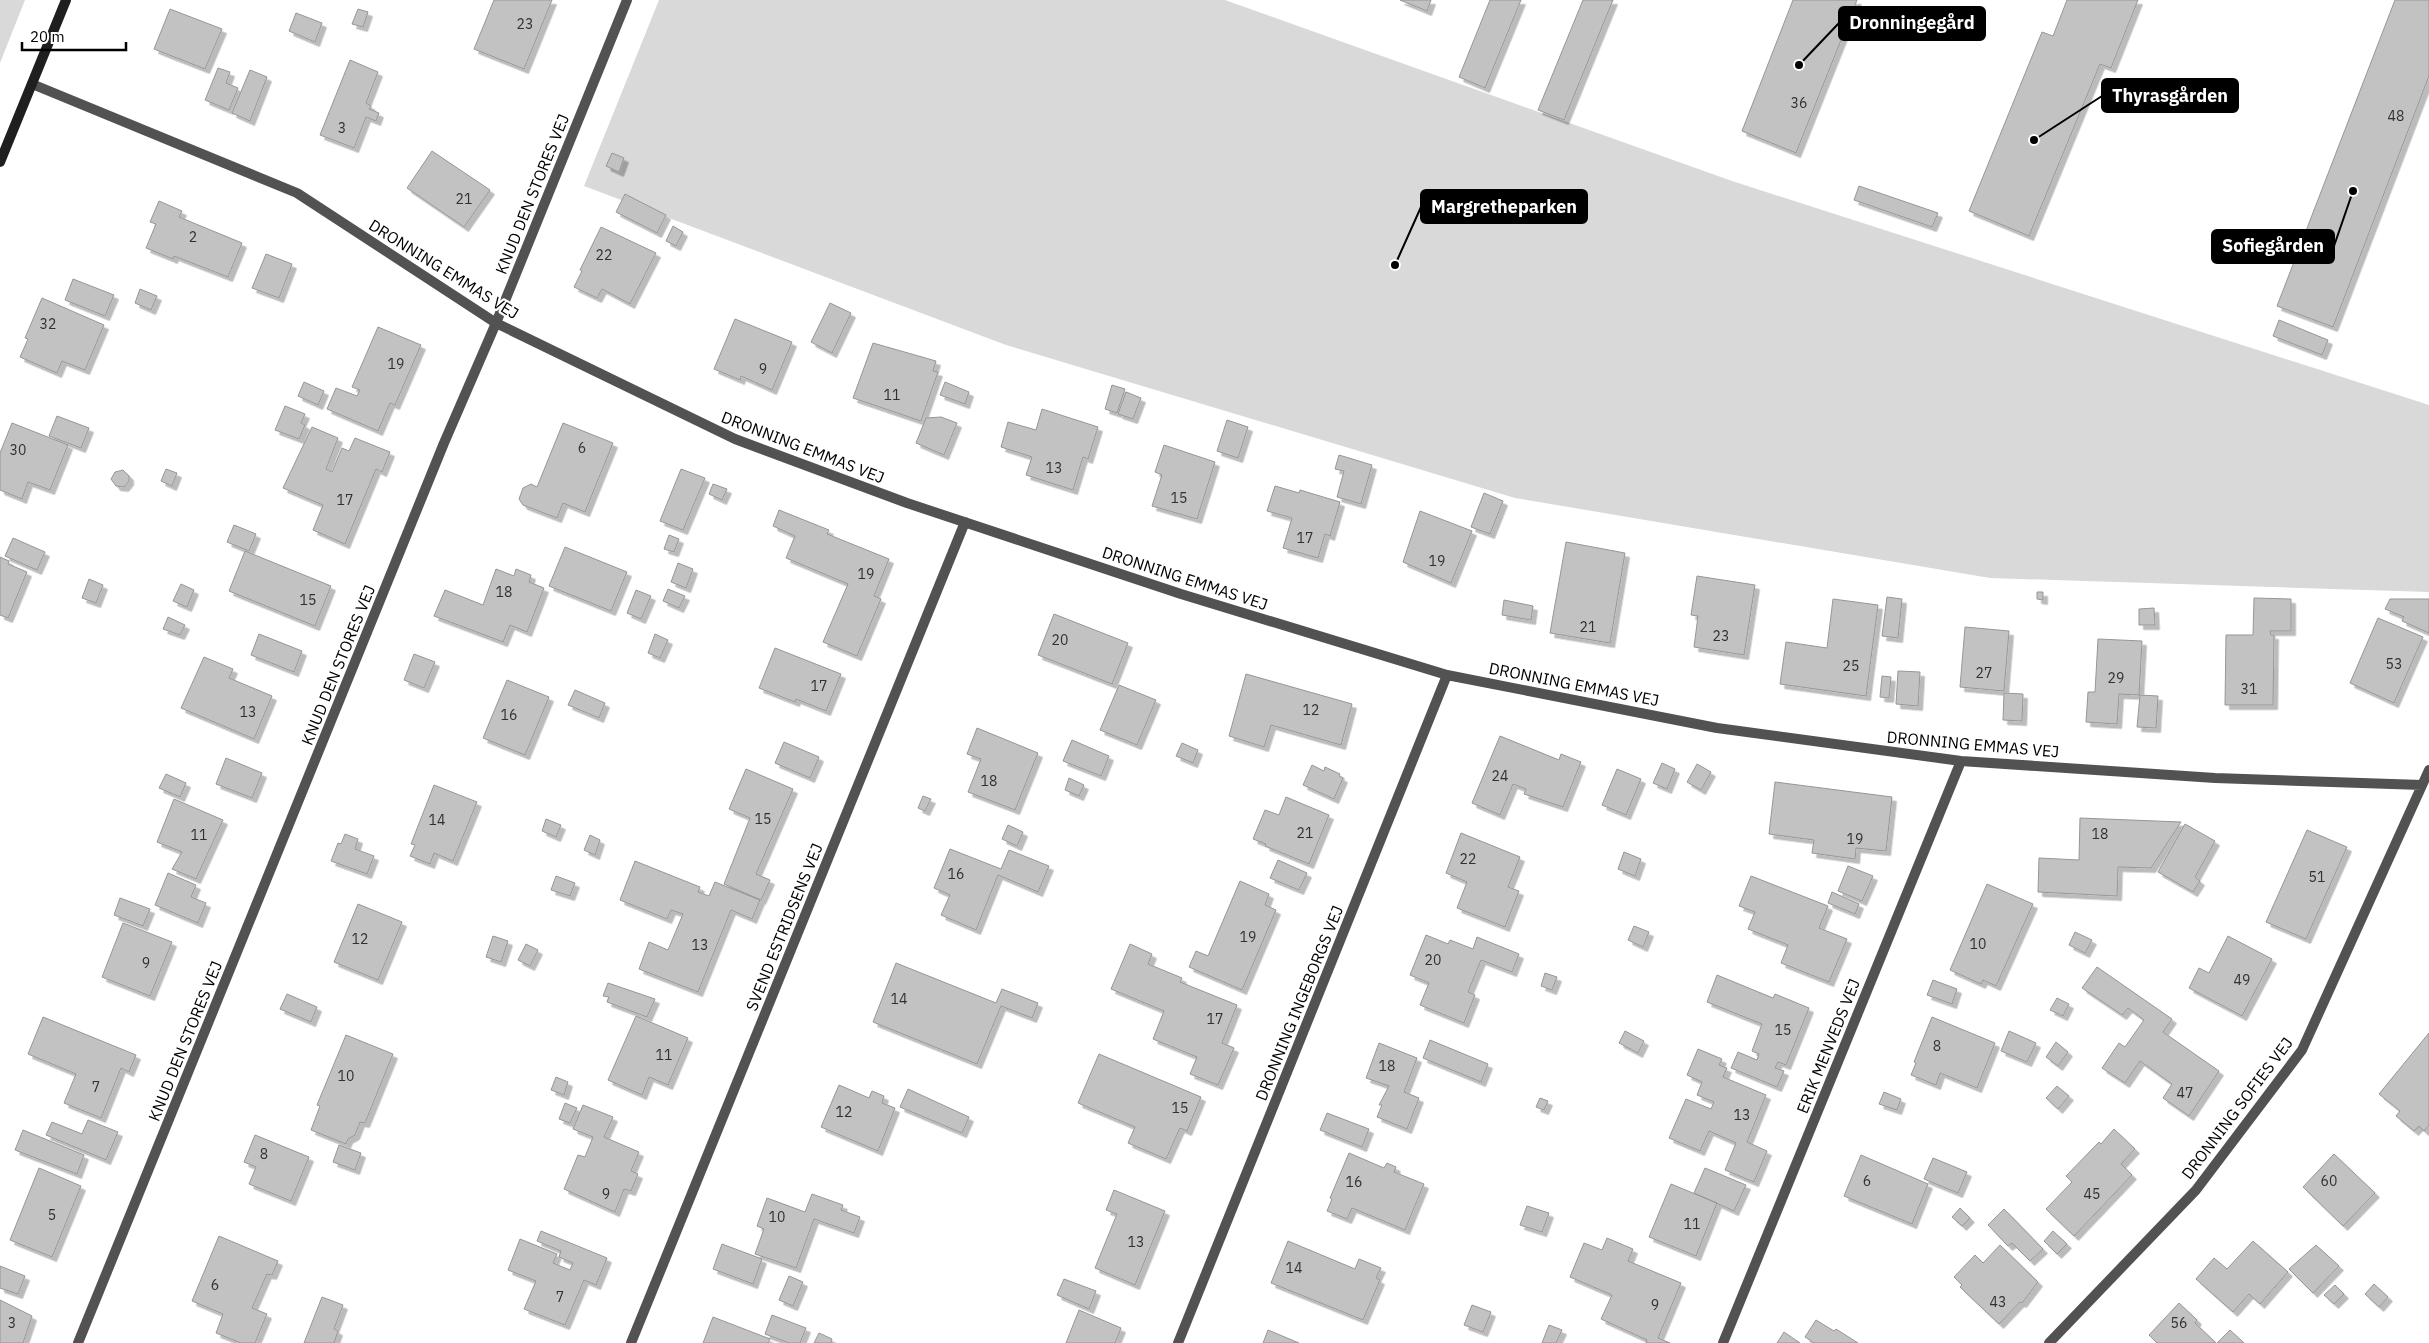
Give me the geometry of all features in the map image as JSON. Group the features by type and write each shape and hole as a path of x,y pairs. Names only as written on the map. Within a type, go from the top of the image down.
{"main road":[{"path":"0,162 66,0"}],"street":[{"name":"KNUD DEN STORES VEJ","path":"78,1343 440,452 496,323 627,0"},
{"name":"DRONNING EMMAS VEJ","path":"32,84 297,193 496,323 735,439 965,522 1181,594 1447,675 1717,728 1961,761 2215,778 2422,784"},
{"name":"SVEND ESTRIDSENS VEJ","path":"631,1343 965,522"},
{"name":"DRONNING INGEBORGS VEJ","path":"1178,1343 1447,675"},
{"name":"ERIK MENVEDS VEJ","path":"1723,1343 1961,761"},
{"name":"DRONNING SOFIES VEJ","path":"2049,1343 2196,1190 2302,1050 2429,770"}],"shaded area":[{"path":"0,0 25,0 0,63"},
{"path":"659,0 1225,0 1732,181 2429,405 2429,592 1990,578 1515,498 1006,345 584,186"}],"building":[{"path":"494,0 552,0 524,69 474,49"},
{"path":"1400,0 1431,0 1427,11"},
{"path":"1490,0 1521,0 1485,88 1459,77"},
{"path":"1583,0 1613,0 1564,120 1538,110"},
{"path":"1793,0 1857,0 1796,153 1742,131"},
{"path":"2067,0 2138,0 2111,68 2100,64 2029,236 1969,211 2042,32 2053,36"},
{"path":"2395,0 2429,0 2429,76 2333,327 2277,306"},
{"path":"170,9 222,29 205,69 154,49"},
{"path":"358,9 368,12 363,27 352,24"},
{"path":"296,13 322,23 315,42 289,31"},
{"path":"350,60 378,72 366,103 371,106 369,109 379,113 376,121 366,117 354,148 320,135"},
{"path":"218,68 230,72 226,83 238,88 229,110 205,100"},
{"path":"250,70 267,77 250,121 232,113"},
{"path":"432,151 490,190 464,227 407,188"},
{"path":"612,153 624,158 619,172 606,166"},
{"path":"1859,186 1938,213 1932,227 1854,200"},
{"path":"625,194 666,215 657,233 616,212"},
{"path":"159,201 182,211 179,217 242,243 228,277 174,256 173,259 146,248 156,224 150,222"},
{"path":"673,226 683,232 676,246 666,241"},
{"path":"601,227 656,253 630,304 602,289 597,298 574,287 582,271 580,270"},
{"path":"266,254 292,264 279,298 252,288"},
{"path":"73,279 114,295 105,316 65,300"},
{"path":"140,289 157,296 151,310 135,303"},
{"path":"42,298 104,325 85,370 62,361 57,373 20,357 28,339 25,338"},
{"path":"830,303 851,313 832,353 811,342"},
{"path":"735,319 792,342 772,390 741,376 740,380 714,369"},
{"path":"2279,320 2328,340 2322,355 2273,336"},
{"path":"378,327 421,345 395,405 390,403 378,431 327,409 336,388 357,396 360,390 352,387"},
{"path":"873,343 936,361 933,371 938,372 921,421 853,398"},
{"path":"304,382 324,391 318,405 298,396"},
{"path":"945,382 969,392 965,404 940,395"},
{"path":"1112,385 1125,389 1117,413 1105,409"},
{"path":"1126,392 1141,398 1133,419 1118,414"},
{"path":"285,406 305,414 301,423 305,425 299,439 275,430"},
{"path":"1042,409 1098,427 1088,459 1083,457 1073,490 1026,475 1032,457 1001,447 1008,422 1036,430"},
{"path":"57,416 89,428 81,448 49,436"},
{"path":"941,417 957,423 944,455 916,443 926,418"},
{"path":"1227,420 1248,427 1238,458 1217,451"},
{"path":"12,423 68,445 50,490 28,482 22,499 0,490 0,453"},
{"path":"563,423 613,443 585,512 563,503 557,518 523,505 519,499 523,488 531,484 537,487"},
{"path":"312,427 338,438 326,469 332,472 342,448 349,451 355,438 390,452 382,472 376,469 345,544 313,530 323,505 283,488"},
{"path":"1164,445 1215,462 1197,519 1152,506 1162,475 1155,472"},
{"path":"1339,455 1372,465 1361,504 1337,497 1344,471 1335,469"},
{"path":"166,469 177,473 172,486 161,481"},
{"path":"681,469 705,478 683,530 660,521"},
{"path":"123,470 129,476 129,481 124,487 116,486 111,479 115,472"},
{"path":"713,484 727,489 722,500 709,494"},
{"path":"1275,486 1299,493 1300,490 1340,502 1330,536 1325,534 1318,558 1283,548 1292,518 1267,511"},
{"path":"1484,493 1503,501 1490,534 1471,527"},
{"path":"779,510 829,530 827,534 889,559 874,596 881,599 857,656 823,642 848,584 786,558 795,536 773,526"},
{"path":"1420,511 1472,531 1451,583 1403,562"},
{"path":"234,525 256,534 249,551 227,542"},
{"path":"669,535 679,539 674,552 664,549"},
{"path":"13,538 45,552 37,570 5,556"},
{"path":"1566,542 1625,553 1610,643 1550,633"},
{"path":"565,547 627,572 611,611 549,586"},
{"path":"245,551 331,586 315,626 229,591"},
{"path":"0,557 9,561 8,564 27,572 8,618 0,615"},
{"path":"678,563 693,569 686,588 671,582"},
{"path":"496,569 514,576 516,569 531,575 529,582 544,588 527,632 510,625 503,642 434,616 445,590 483,605"},
{"path":"1697,576 1755,585 1744,655 1694,647 1698,616 1691,615"},
{"path":"89,579 103,585 96,603 82,598"},
{"path":"181,584 194,590 187,607 173,601"},
{"path":"668,589 685,596 679,608 663,601"},
{"path":"636,590 651,596 641,619 627,613"},
{"path":"2037,592 2043,592 2043,600 2037,599"},
{"path":"1887,597 1902,599 1898,638 1882,636"},
{"path":"2254,598 2291,599 2291,631 2270,631 2271,635 2274,635 2273,705 2225,705 2226,635 2253,635"},
{"path":"1833,599 1878,605 1866,696 1780,684 1786,642 1827,648"},
{"path":"2390,599 2429,599 2429,633 2402,621 2404,617 2385,609"},
{"path":"1504,600 1533,606 1531,620 1502,615"},
{"path":"2154,608 2155,625 2139,625 2139,609"},
{"path":"1054,614 1128,643 1112,684 1038,655"},
{"path":"168,617 185,625 180,635 163,629"},
{"path":"2378,618 2423,637 2394,703 2350,683"},
{"path":"1965,627 2009,631 2004,691 1960,687"},
{"path":"259,634 302,651 294,672 251,655"},
{"path":"655,634 668,640 660,658 648,653"},
{"path":"2098,639 2142,641 2139,695 2119,694 2117,724 2086,722 2088,692 2095,692"},
{"path":"775,648 841,674 826,711 796,699 795,702 759,688"},
{"path":"414,654 435,662 424,688 404,680"},
{"path":"204,657 233,669 229,678 272,696 254,739 181,708"},
{"path":"1898,671 1920,672 1918,706 1896,704"},
{"path":"1246,674 1352,704 1341,745 1271,725 1264,747 1229,736"},
{"path":"1882,676 1891,677 1889,698 1880,697"},
{"path":"507,680 549,697 525,755 483,738"},
{"path":"1119,685 1156,700 1137,745 1100,730"},
{"path":"575,690 605,703 599,718 568,705"},
{"path":"2004,693 2023,694 2022,721 2003,720"},
{"path":"2140,695 2158,696 2156,728 2137,727"},
{"path":"977,728 1038,753 1015,810 968,792 981,759 967,754"},
{"path":"1500,736 1559,760 1561,754 1581,762 1563,807 1524,794 1526,789 1513,784 1500,815 1472,803"},
{"path":"1072,740 1109,756 1101,776 1063,761"},
{"path":"784,742 819,757 810,778 775,763"},
{"path":"1182,743 1198,750 1193,763 1176,756"},
{"path":"226,758 262,773 252,798 216,784"},
{"path":"1662,763 1675,769 1667,789 1653,783"},
{"path":"1697,764 1711,772 1701,790 1687,782"},
{"path":"1312,765 1324,771 1325,767 1340,774 1339,776 1343,778 1334,799 1303,785"},
{"path":"746,769 793,789 756,874 770,880 761,900 724,884 750,818 729,809"},
{"path":"1617,769 1641,779 1626,815 1602,805"},
{"path":"166,774 186,783 180,797 159,788"},
{"path":"1069,778 1084,785 1079,796 1065,790"},
{"path":"1775,782 1892,797 1886,851 1856,848 1855,859 1812,853 1814,840 1769,834"},
{"path":"434,785 477,802 453,861 434,853 430,864 410,856 415,845 411,844"},
{"path":"923,796 931,799 925,811 918,808"},
{"path":"1286,797 1329,815 1309,864 1265,846 1266,844 1253,839 1265,810 1279,815"},
{"path":"174,799 223,820 196,879 172,869 182,852 157,842"},
{"path":"2080,818 2181,822 2151,868 2118,867 2117,896 2038,892 2039,858 2079,860"},
{"path":"546,819 561,825 556,837 542,831"},
{"path":"2185,824 2215,841 2195,877 2200,881 2193,892 2158,872"},
{"path":"1008,825 1023,832 1017,846 1002,839"},
{"path":"2307,830 2347,847 2306,939 2266,922"},
{"path":"1461,833 1520,857 1508,887 1519,891 1505,927 1457,908 1467,882 1446,873"},
{"path":"345,834 358,839 355,849 374,856 367,874 331,861 338,843 341,844"},
{"path":"590,835 600,840 595,855 584,850"},
{"path":"950,849 1001,869 1009,850 1049,866 1038,892 998,875 976,930 941,915 950,895 934,888"},
{"path":"1624,852 1641,859 1635,876 1618,869"},
{"path":"1278,860 1307,873 1299,890 1270,878"},
{"path":"635,861 700,887 698,892 709,896 715,882 760,900 752,919 731,910 698,992 639,969 649,942 668,950 683,914 671,910 667,919 620,900"},
{"path":"1848,866 1873,876 1862,901 1838,891"},
{"path":"168,873 196,885 191,897 206,903 198,923 155,905"},
{"path":"556,876 575,883 570,896 551,890"},
{"path":"1751,876 1828,906 1819,928 1847,939 1829,982 1781,963 1788,945 1748,929 1755,912 1739,906"},
{"path":"1240,881 1269,894 1265,905 1276,910 1242,990 1189,967 1196,951 1208,956"},
{"path":"1987,884 2033,904 1996,986 1983,980 1981,984 1950,970"},
{"path":"1832,892 1859,904 1855,914 1828,903"},
{"path":"120,898 150,909 143,926 114,915"},
{"path":"358,904 402,922 378,980 334,962"},
{"path":"123,923 172,942 150,996 102,977"},
{"path":"1634,926 1649,932 1643,947 1628,940"},
{"path":"2075,932 2092,940 2085,953 2069,945"},
{"path":"1426,935 1448,944 1450,940 1473,949 1477,937 1519,954 1512,972 1481,960 1468,992 1475,995 1464,1023 1420,1005 1429,983 1410,975"},
{"path":"493,936 508,941 501,962 486,957"},
{"path":"2228,936 2272,959 2242,1016 2189,988 2199,968 2209,973"},
{"path":"526,944 538,950 530,966 518,960"},
{"path":"1130,944 1152,954 1148,964 1182,978 1180,982 1237,1005 1222,1043 1234,1048 1218,1085 1190,1074 1197,1057 1153,1039 1164,1011 1111,989"},
{"path":"896,963 996,1003 1002,989 1038,1003 1032,1018 1001,1006 977,1064 873,1022"},
{"path":"2097,967 2172,1019 2163,1032 2219,1071 2189,1116 2163,1098 2172,1084 2140,1061 2125,1083 2102,1068 2119,1043 2125,1047 2144,1020 2128,1008 2122,1015 2082,988"},
{"path":"1545,973 1557,977 1552,990 1541,986"},
{"path":"1717,975 1773,998 1775,994 1809,1008 1786,1065 1778,1062 1775,1068 1784,1071 1777,1087 1731,1068 1738,1052 1757,1060 1759,1054 1752,1051 1762,1024 1707,1002"},
{"path":"1933,980 1957,989 1952,1004 1927,995"},
{"path":"608,983 655,999 647,1017 607,1002 609,997 603,996"},
{"path":"287,994 317,1007 311,1022 280,1009"},
{"path":"2057,998 2069,1004 2063,1016 2050,1010"},
{"path":"636,1016 688,1038 668,1085 649,1077 642,1095 608,1080"},
{"path":"43,1017 136,1055 129,1072 121,1068 101,1118 64,1103 76,1074 28,1054"},
{"path":"1932,1017 1995,1043 1977,1088 1940,1073 1936,1085 1911,1075 1916,1063 1914,1062"},
{"path":"1625,1031 1644,1041 1638,1053 1619,1043"},
{"path":"2009,1031 2036,1043 2027,1062 2001,1051"},
{"path":"2429,1033 2429,1125 2424,1131 2419,1126 2414,1131 2396,1116 2400,1111 2379,1094"},
{"path":"346,1035 393,1054 365,1123 360,1122 355,1135 348,1139 346,1144 311,1130 320,1106 317,1105"},
{"path":"1430,1040 1488,1064 1481,1082 1423,1058"},
{"path":"2056,1042 2068,1052 2058,1066 2046,1057"},
{"path":"1379,1043 1417,1058 1404,1092 1419,1098 1407,1129 1377,1117 1382,1105 1379,1105 1389,1086 1366,1078"},
{"path":"1698,1049 1722,1059 1719,1065 1727,1068 1723,1077 1766,1095 1747,1142 1767,1151 1754,1182 1725,1170 1736,1143 1709,1131 1700,1151 1669,1138 1686,1099 1711,1109 1714,1102 1697,1095 1702,1082 1687,1075"},
{"path":"1099,1054 1201,1097 1187,1131 1180,1128 1166,1159 1128,1143 1135,1127 1078,1103"},
{"path":"556,1077 568,1082 564,1095 551,1090"},
{"path":"839,1085 869,1098 872,1091 884,1096 882,1103 895,1108 878,1151 821,1127"},
{"path":"2057,1086 2069,1096 2058,1109 2046,1098"},
{"path":"908,1089 969,1117 962,1133 900,1107"},
{"path":"1884,1092 1901,1099 1897,1110 1879,1104"},
{"path":"1540,1098 1548,1101 1544,1110 1536,1107"},
{"path":"565,1103 577,1108 570,1123 559,1119"},
{"path":"583,1105 613,1117 604,1137 639,1152 631,1171 638,1174 631,1191 624,1189 615,1212 564,1189 578,1155 585,1157 593,1137 573,1129"},
{"path":"1327,1113 1369,1129 1362,1147 1320,1130"},
{"path":"88,1120 118,1132 106,1160 46,1135 52,1122 82,1134"},
{"path":"2114,1129 2135,1149 2121,1164 2132,1175 2074,1236 2046,1209 2072,1182 2066,1176 2099,1142 2101,1144"},
{"path":"23,1130 84,1155 77,1174 15,1150"},
{"path":"255,1135 309,1157 291,1201 249,1184 256,1167 244,1162"},
{"path":"339,1145 361,1153 355,1170 333,1162"},
{"path":"1349,1153 1384,1168 1387,1163 1396,1167 1394,1172 1424,1184 1405,1230 1352,1208 1347,1219 1327,1211 1332,1199 1330,1198"},
{"path":"2334,1154 2375,1193 2343,1226 2303,1187"},
{"path":"1861,1155 1928,1184 1912,1224 1844,1196"},
{"path":"1933,1158 1967,1172 1958,1193 1924,1179"},
{"path":"39,1168 81,1186 52,1257 10,1240"},
{"path":"1705,1168 1746,1185 1734,1211 1694,1193"},
{"path":"1671,1184 1717,1203 1696,1256 1649,1237"},
{"path":"1114,1190 1165,1211 1135,1285 1095,1268 1117,1214 1106,1210"},
{"path":"812,1194 843,1205 841,1210 860,1217 854,1233 814,1219 796,1268 755,1254 764,1229 757,1226 767,1198 805,1212"},
{"path":"1527,1206 1549,1213 1542,1232 1520,1225"},
{"path":"1960,1208 1970,1218 1962,1226 1952,1217"},
{"path":"2004,1209 2043,1249 2030,1261 2012,1243 2008,1246 1988,1225"},
{"path":"541,1231 607,1258 596,1285 584,1280 565,1325 524,1309 536,1281 508,1270 520,1239 557,1254 553,1263 570,1270 573,1263 559,1257 561,1251 537,1241"},
{"path":"2053,1231 2067,1244 2057,1254 2044,1241"},
{"path":"219,1236 278,1261 272,1275 267,1274 252,1308 267,1314 255,1343 241,1343 216,1333 223,1314 192,1301"},
{"path":"1607,1238 1633,1249 1628,1261 1681,1283 1658,1338 1670,1343 1646,1343 1647,1340 1601,1319 1612,1295 1570,1277 1584,1243 1602,1250"},
{"path":"1288,1241 1355,1269 1359,1259 1381,1268 1376,1278 1380,1280 1363,1320 1271,1283"},
{"path":"2253,1241 2288,1272 2260,1304 2249,1294 2233,1312 2196,1279 2214,1258 2227,1269"},
{"path":"722,1244 762,1259 753,1284 713,1269"},
{"path":"2000,1245 2038,1282 2022,1303 2020,1302 1999,1324 1960,1287 1962,1285 1954,1277 1975,1255 1983,1263"},
{"path":"2316,1245 2339,1266 2313,1293 2289,1269"},
{"path":"0,1266 25,1276 18,1294 0,1288"},
{"path":"789,1276 803,1282 793,1306 779,1300"},
{"path":"1064,1279 1096,1291 1089,1309 1057,1295"},
{"path":"2374,1284 2388,1297 2379,1307 2365,1294"},
{"path":"2335,1285 2344,1294 2334,1304 2324,1295"},
{"path":"322,1297 343,1305 334,1329 338,1331 334,1343 304,1343"},
{"path":"0,1300 32,1316 23,1343 0,1343"},
{"path":"2179,1303 2197,1320 2195,1323 2216,1343 2157,1343 2149,1335"},
{"path":"1472,1305 1491,1312 1483,1332 1464,1325"},
{"path":"1079,1310 1121,1328 1115,1343 1066,1343"},
{"path":"772,1315 806,1328 800,1343 789,1343 765,1334"},
{"path":"713,1317 770,1339 768,1343 703,1343"},
{"path":"1816,1320 1834,1331 1836,1329 1858,1343 1814,1343 1805,1337"},
{"path":"1549,1325 1562,1330 1556,1343 1542,1343"},
{"path":"1268,1330 1299,1343 1263,1343"},
{"path":"2230,1330 2244,1343 2217,1343"},
{"path":"1784,1332 1800,1343 1777,1343"},
{"path":"819,1333 832,1339 831,1343 814,1343"}],"place":[{"name":"Dronningegård","path":"1799,65"},
{"name":"Thyrasgården","path":"2034,140"},
{"name":"Sofiegården","path":"2353,191"},
{"name":"Margretheparken","path":"1395,265"}]}
